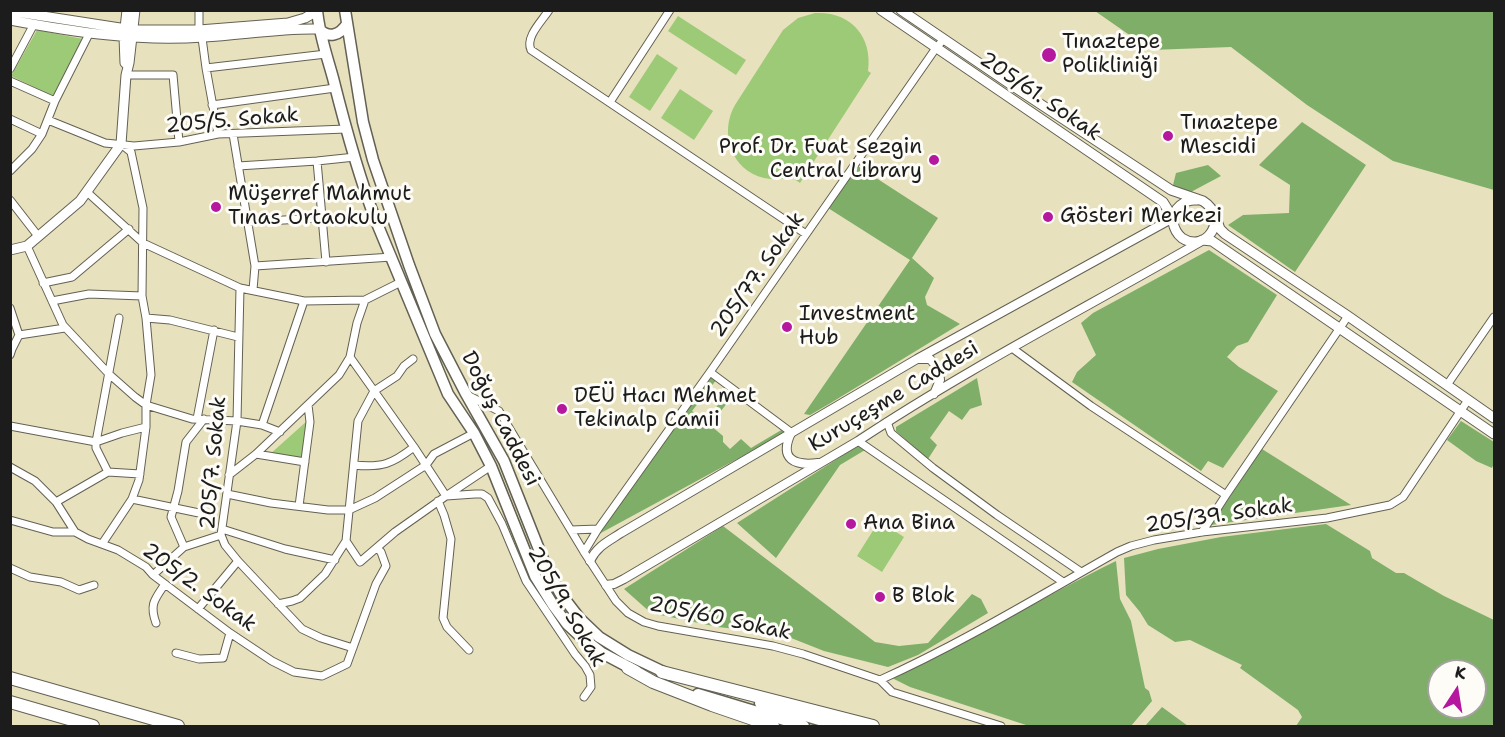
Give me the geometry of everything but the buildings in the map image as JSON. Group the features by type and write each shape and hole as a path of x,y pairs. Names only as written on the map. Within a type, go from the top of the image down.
{"highway":[{"path":"628,668 653,682 773,726"},
{"path":"662,672 873,726"},
{"path":"10,678 178,726"},
{"path":"10,702 93,726"}],"main road":[{"path":"10,250 27,246 80,201 121,144 128,33 127,10"},
{"path":"128,33 135,10"},
{"name":"Doğuş Caddesi","path":"345,10 363,122 373,160 409,266 432,325 465,392 504,461 542,558 560,593 580,619 599,638 662,672 695,684 840,726"},
{"name":"205/61. Sokak","path":"881,10 1163,202 1173,218"},
{"name":"205/61. Sokak","path":"901,10 1171,190 1197,200"},
{"path":"10,11 128,33"},
{"path":"201,34 288,23 305,18 317,11"},
{"name":"Doğuş Caddesi","path":"317,11 319,29 366,195 448,394 474,433 491,466 535,576 553,605 567,624 580,636 602,653 628,668 686,690 804,726"},
{"path":"10,20 89,34 201,34 293,28 319,29 327,34 336,34 347,24"},
{"path":"1214,213 1215,226 1212,232 1202,240 1196,242 1184,239 1175,230 1173,218 1179,206 1190,200 1207,204 1214,213 1220,229 1225,234 1494,418"},
{"path":"1202,240 1212,241 1494,434"}],"street":[{"path":"199,10 206,68 218,134"},
{"path":"549,10 532,36 529,43 531,50 806,234"},
{"path":"610,102 670,10"},
{"path":"10,69 33,24"},
{"path":"10,171 32,149 42,134 55,101 89,34"},
{"name":"205/77. Sokak","path":"584,552 943,40"},
{"path":"206,68 326,54"},
{"path":"126,75 173,75 179,142"},
{"path":"10,81 55,101"},
{"path":"212,105 335,88"},
{"path":"10,119 42,134"},
{"name":"205/5. Sokak","path":"48,120 105,143 134,146 179,142 218,134 346,129"},
{"path":"233,134 255,266 253,290"},
{"path":"102,544 137,488 151,375 146,318 141,296 143,208 131,152 121,144"},
{"path":"238,166 355,157"},
{"path":"317,161 326,262"},
{"path":"87,192 143,243 240,288 304,301 365,300 401,282"},
{"path":"10,200 38,236"},
{"path":"247,222 321,218"},
{"name":"Kuruçeşme Caddesi","path":"590,561 600,546 917,359 1173,218"},
{"path":"43,283 72,277 129,229"},
{"name":"Kuruçeşme Caddesi","path":"606,585 624,579 1012,348 1202,240"},
{"path":"27,246 65,327 109,374 135,397 147,405 192,419 237,421 280,432"},
{"path":"255,266 392,256"},
{"name":"205/7. Sokak","path":"240,288 237,421 221,532 225,544 238,561 302,629 321,638 353,648"},
{"path":"52,301 89,294 141,296"},
{"path":"229,476 280,432 339,375 350,357 357,323 365,300"},
{"path":"262,426 304,301"},
{"path":"10,308 20,334 11,352"},
{"path":"1202,532 1348,316"},
{"path":"1447,385 1494,317"},
{"path":"108,472 96,448 96,442 118,318"},
{"path":"146,318 170,320 238,337"},
{"path":"20,334 65,327"},
{"path":"184,547 171,517 175,508 186,442 201,419 214,330"},
{"path":"1012,348 1091,406 1226,495"},
{"path":"350,357 446,496"},
{"path":"278,604 300,598 325,574 346,541 358,421 374,391 397,376 413,359"},
{"path":"917,359 930,359 939,369 940,380 934,394"},
{"path":"710,372 792,433 786,445 788,454 796,462 804,464 821,462"},
{"name":"205/60 Sokak","path":"465,392 471,398 499,411 584,552 616,601 628,613 658,627 773,646 803,654 880,680 892,692 1001,726"},
{"name":"205/39. Sokak","path":"880,680 912,665 1131,546 1202,532 1327,518 1390,505 1403,497 1468,400"},
{"path":"479,418 478,408 483,404"},
{"path":"299,506 310,422 308,405"},
{"path":"887,422 891,434 933,468 1081,572"},
{"path":"10,426 96,442 122,432 146,427"},
{"path":"227,494 271,503 328,510 349,510 375,498 426,465 434,454 474,433"},
{"path":"858,441 1063,582"},
{"path":"354,465 372,467 395,461 414,447"},
{"path":"256,454 305,462"},
{"path":"346,541 360,562 395,532 491,466"},
{"path":"10,467 35,481 56,502 75,532"},
{"path":"56,502 108,472 140,474"},
{"name":"205/9. Sokak","path":"446,496 482,494 488,498 502,524 526,581 590,675 591,687 584,697"},
{"path":"132,499 199,513"},
{"path":"438,501 451,539 443,618 447,627 469,650"},
{"path":"10,520 54,532 75,532"},
{"path":"571,530 598,529"},
{"name":"205/2. Sokak","path":"75,532 118,550 146,567 153,575 230,633 272,661 294,672 322,676 347,664 376,584 386,566 377,548"},
{"path":"153,575 184,547 221,532 335,560"},
{"path":"198,609 238,561"},
{"path":"10,568 30,577 61,582 79,590 94,585"},
{"path":"156,623 153,614 154,599 165,584"},
{"path":"176,653 199,659 222,658 230,633"}],"green space":[{"path":"1095,11 1494,11 1494,190 1393,161 1307,105 1231,47 1151,50"},
{"path":"815,13 839,16 856,28 867,47 868,71 871,73 800,183 791,178 764,178 753,174 736,159 728,138 730,116 783,30 798,18"},
{"path":"678,16 746,60 736,75 668,31"},
{"path":"37,30 83,39 53,96 11,76"},
{"path":"657,54 678,68 650,111 629,97"},
{"path":"680,89 713,111 694,140 661,118"},
{"path":"1302,122 1366,165 1295,272 1228,225 1243,215 1289,213 1290,185 1259,165"},
{"path":"856,165 938,218 912,258 934,278 925,297 927,305 960,324 810,415 804,414 910,260 828,208"},
{"path":"1208,165 1221,176 1189,193 1172,189 1176,173"},
{"path":"1209,250 1277,295 1248,342 1237,346 1227,357 1278,391 1223,468 1208,461 1201,471 1072,382 1077,372 1096,355 1081,323 1093,313"},
{"path":"712,375 717,379 692,411 705,422 730,389 735,393 710,425 723,436 723,442 730,449 741,439 751,448 783,429 787,432 599,534"},
{"path":"977,378 982,405 970,409 962,420 949,411 930,438 937,445 928,459 896,431 896,427"},
{"path":"307,421 302,460 269,455"},
{"path":"1461,421 1494,442 1492,468 1476,461 1447,440"},
{"path":"859,445 865,450 840,465 776,558 737,523"},
{"path":"1262,449 1351,505 1211,525"},
{"path":"879,521 904,537 882,572 857,556"},
{"path":"1326,524 1370,551 1372,558 1396,573 1404,573 1444,596 1494,620 1494,724 1490,726 1296,726 1302,717 1298,710 1240,668 1242,665 1190,640 1175,642 1148,625 1126,595 1124,558 1221,537"},
{"path":"723,526 875,642 899,646 928,643 972,594 981,599 988,613 918,655 888,667 824,651 781,634 718,627 651,613 624,589"},
{"path":"1116,561 1120,599 1131,621 1145,688 1149,691 1152,701 1131,726 1029,726 910,687 892,678 949,651"},
{"path":"1162,707 1188,726 1145,726"}],"place":[{"name":"Tınaztepe Polikliniği","path":"1049,55"},
{"name":"Tınaztepe Mescidi","path":"1168,136"},
{"name":"Prof. Dr. Fuat Sezgin Central Library","path":"934,160"},
{"name":"Müşerref Mahmut Tınas Ortaokulu","path":"216,207"},
{"name":"Gösteri Merkezi","path":"1048,217"},
{"name":"Investment Hub","path":"787,327"},
{"name":"DEÜ Hacı Mehmet Tekinalp Camii","path":"562,409"},
{"name":"Ana Bina","path":"851,524"},
{"name":"B Blok","path":"880,597"}]}
